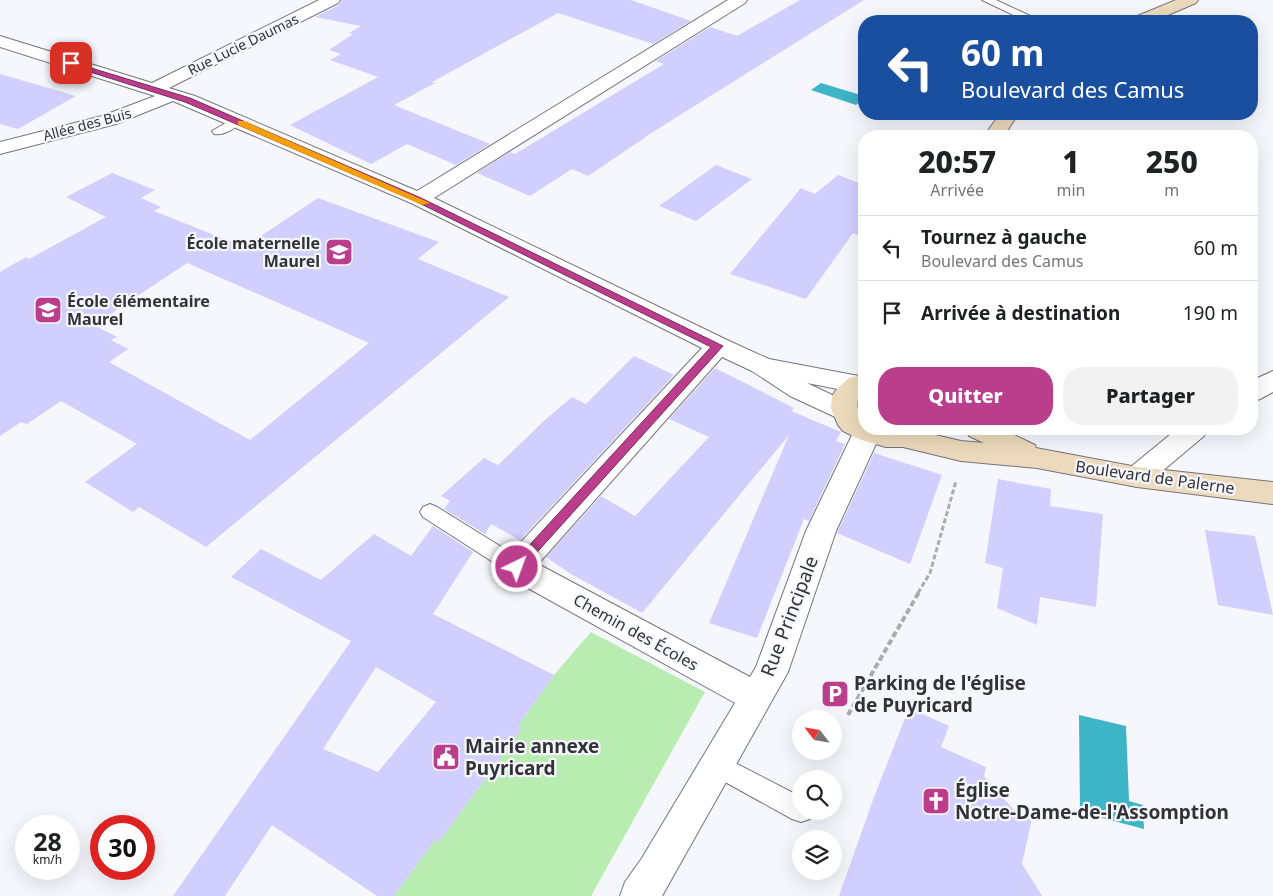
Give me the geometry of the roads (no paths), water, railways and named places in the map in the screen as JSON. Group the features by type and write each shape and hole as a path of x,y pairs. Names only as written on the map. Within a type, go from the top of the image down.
{"street":[{"name":"Rue Lucie Daumas","path":"162,92 332,0"},
{"path":"418,200 739,0"},
{"path":"1155,15 1190,0"},
{"path":"0,41 162,92 227,126 418,200 760,365 799,390 856,422"},
{"name":"Allée des Buis","path":"0,148 115,118 147,107 162,92"},
{"path":"517,567 718,346"},
{"path":"760,365 858,382"},
{"path":"1258,390 1273,380"},
{"path":"856,422 845,396 858,385"},
{"name":"Rue Principale","path":"639,896 656,872 716,764 771,672 856,422"},
{"name":"Boulevard de Palerne","path":"880,435 885,438 901,435"},
{"name":"Boulevard de Palerne","path":"917,435 961,451 1037,458 1137,477 1273,493"},
{"name":"Boulevard de Palerne","path":"991,435 1037,458"},
{"path":"1137,477 1187,435"},
{"name":"Chemin des Écoles","path":"517,567 756,697"}],"lane":[{"path":"987,0 1021,15"},
{"name":"Chemin des Écoles","path":"430,512 517,567"},
{"path":"716,764 792,805"}],"water":[{"path":"821,83 858,94 858,104 856,105 811,90"},
{"path":"1079,715 1126,726 1129,801 1143,805 1144,829 1080,812"}],"place":[{"name":"École maternelle Maurel","path":"339,252"},
{"name":"École élémentaire Maurel","path":"48,310"},
{"name":"Parking de l'église de Puyricard","path":"835,694"},
{"name":"Mairie annexe Puyricard","path":"446,757"},
{"name":"Église Notre-Dame-de-l'Assomption","path":"936,801"}]}
